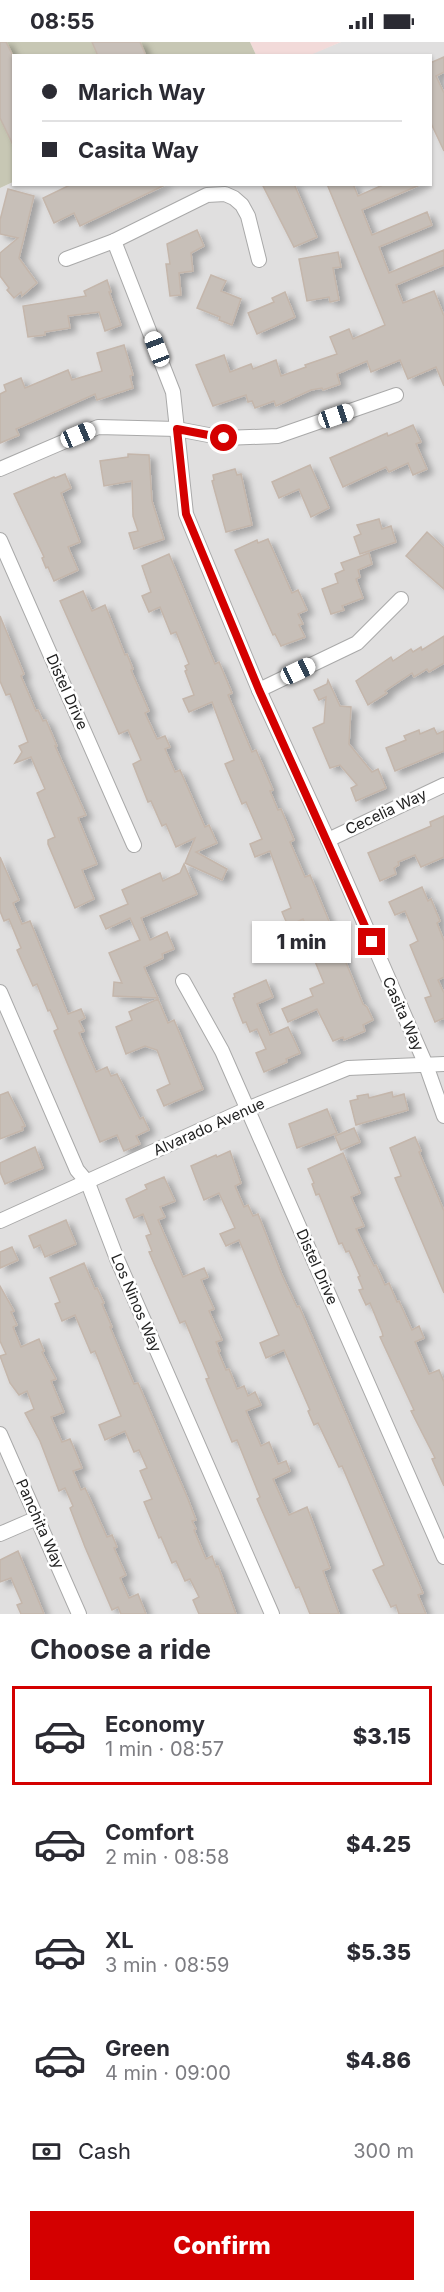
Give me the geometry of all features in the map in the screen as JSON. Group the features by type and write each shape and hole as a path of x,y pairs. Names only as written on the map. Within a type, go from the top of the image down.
{"street":[{"path":"66,259 114,241 207,195 225,194 242,205 248,216 259,260"},
{"name":"Casita Way","path":"114,241 173,392 186,514 259,690 328,840 426,1065 444,1116"},
{"path":"0,469 98,427 177,429 224,438 278,436 396,394"},
{"name":"Distel Drive","path":"0,540 134,845"},
{"path":"259,690 357,643 400,599"},
{"name":"Cecelia Way","path":"328,840 444,785"},
{"name":"Distel Drive","path":"183,981 222,1051 444,1557"},
{"name":"Los Ninos Way","path":"0,992 77,1170 88,1183 117,1259 272,1614"},
{"name":"Alvarado Avenue","path":"0,1221 248,1109 348,1068 444,1064"},
{"name":"Panchita Way","path":"0,1434 79,1614"},
{"path":"0,1534 37,1518"}],"shaded area":[{"path":"0,42 250,42 256,54 12,54 12,182 0,188"},
{"path":"250,42 341,42 313,54 256,54"},
{"path":"341,42 444,42 444,1614 0,1614 0,188 12,182 12,186 432,186 432,54 311,54"}],"building":[{"path":"0,42 6,42 12,54 12,143 0,118"},
{"path":"92,42 140,42 145,54 97,54"},
{"path":"444,57 444,72 436,76 444,93 444,151 432,125 432,62"},
{"path":"68,186 163,186 80,226 74,213 54,223 43,198"},
{"path":"263,186 295,186 317,237 294,247"},
{"path":"328,186 354,186 358,196 380,186 417,186 362,210 372,235 427,212 432,225 379,247 389,273 444,250 444,265 396,285 403,303 434,291 444,316 444,386 436,367 408,379 400,360 371,372 367,361 337,374 340,384 323,390 322,388 311,390 276,406 274,401 255,408 252,401 248,402 246,395 213,406 196,365 224,355 230,372 251,364 253,369 276,360 281,376 337,354 330,337 349,329 353,339 385,325"},
{"path":"8,189 34,196 19,258 37,283 22,296 21,292 14,298 0,276 0,253 18,238 0,234 0,220"},
{"path":"197,230 204,246 191,253 193,271 179,273 181,295 170,296 166,264 170,264 167,244"},
{"path":"338,252 341,267 333,268 339,300 330,302 329,297 307,301 299,259"},
{"path":"211,275 226,281 221,291 241,299 232,325 219,320 220,317 197,308"},
{"path":"107,280 121,325 105,331 99,312 68,316 70,328 28,337 23,306 86,296 84,291"},
{"path":"285,292 295,317 257,334 248,313 274,302 272,298"},
{"path":"124,345 133,375 130,376 133,388 97,400 95,394 16,429 19,435 0,443 0,394 6,391 4,385 21,378 25,388 68,370 72,380 102,371 97,353"},
{"path":"413,425 421,442 416,444 427,469 413,475 408,463 389,472 386,467 343,487 330,458 387,433 388,436"},
{"path":"128,454 149,455 152,501 164,539 134,549 129,533 138,531 133,516 132,481 104,486 100,461 128,457"},
{"path":"310,465 329,508 311,517 299,489 279,498 272,482"},
{"path":"235,469 237,475 241,474 252,525 226,532 212,481 214,480 213,475"},
{"path":"65,474 71,488 61,493 80,542 68,547 78,570 54,581 48,567 46,568 42,558 44,557 14,494"},
{"path":"379,519 382,529 391,526 396,542 360,554 354,537 361,534 357,525"},
{"path":"427,532 444,548 444,589 406,556"},
{"path":"268,539 292,593 298,590 307,610 298,614 303,624 299,625 305,637 281,646 275,634 273,635 235,550 257,540 258,543"},
{"path":"369,553 372,564 358,570 360,577 356,579 363,598 342,606 344,610 331,614 322,589 338,583 335,574 344,570 341,563"},
{"path":"169,554 215,664 219,662 232,693 228,695 252,752 256,750 273,790 270,791 278,810 281,809 294,840 290,842 305,877 310,875 363,1004 367,1007 373,1020 363,1025 365,1031 344,1040 343,1037 333,1041 317,1009 288,1022 282,1009 313,996 310,989 324,983 314,959 320,957 303,919 288,926 282,912 291,908 270,851 255,857 250,844 262,839 246,802 242,804 225,764 234,760 212,702 189,712 183,699 194,695 185,671 187,670 185,666 189,664 176,632 171,634 160,607 149,612 142,596 151,592 142,566"},
{"path":"83,591 92,611 105,605 133,669 131,670 149,711 145,713 157,739 165,736 170,747 165,749 175,772 180,770 205,827 209,825 217,843 196,852 227,869 222,880 185,863 195,838 176,847 166,824 162,826 151,801 148,802 133,764 141,760 128,730 119,734 60,601"},
{"path":"0,616 24,674 21,676 36,711 38,710 43,721 46,720 86,815 78,818 97,864 82,870 94,899 75,908 48,844 48,840 55,837 37,793 45,789 31,757 15,763 22,752 19,746 28,742 10,694 6,695 0,681"},
{"path":"444,636 444,663 429,672 427,669 414,677 412,673 368,705 356,681 391,657 393,661 411,649 413,652 421,647 422,650"},
{"path":"328,680 340,706 351,707 349,744 372,772 378,769 386,788 356,801 351,788 357,785 340,765 330,768 313,728 324,723 326,697 319,700 314,690 327,684"},
{"path":"434,728 437,734 444,731 444,751 395,771 386,748 406,740 404,736 419,730 420,734"},
{"path":"444,816 444,857 421,867 415,855 398,862 399,865 394,868 396,874 380,881 368,853 431,826 430,822"},
{"path":"0,857 19,900 13,903 22,924 30,921 68,1014 81,1009 85,1018 79,1021 84,1031 79,1033 96,1072 107,1067 111,1076 117,1074 140,1119 143,1117 149,1130 136,1136 140,1144 124,1151 117,1135 100,1142 54,1031 58,1029 50,1010 48,1011 37,984 33,986 17,950 21,948 9,919 4,921 0,911"},
{"path":"184,864 197,894 141,918 150,940 167,932 174,949 162,954 163,958 144,967 158,998 113,996 114,982 122,983 109,953 140,940 130,918 106,929 100,916 128,904 122,890 160,873 163,881 180,873"},
{"path":"422,887 428,901 431,899 440,921 437,923 444,941 444,977 438,980 444,993 444,1018 435,1022 425,998 431,996 410,945 418,941 405,911 395,915 389,902"},
{"path":"266,980 273,997 257,1004 270,1035 288,1027 300,1053 286,1059 287,1062 264,1072 256,1053 266,1049 257,1029 250,1032 246,1022 243,1023 233,998 234,994"},
{"path":"158,999 168,1023 174,1020 203,1089 164,1106 157,1090 170,1084 157,1050 145,1046 126,1054 116,1027 132,1020 129,1012"},
{"path":"8,1092 25,1126 22,1127 23,1130 0,1139 0,1095"},
{"path":"392,1092 393,1097 404,1094 408,1110 356,1125 350,1101 358,1099 357,1096 368,1094 369,1098"},
{"path":"327,1109 337,1133 297,1148 289,1124"},
{"path":"354,1128 360,1142 341,1150 335,1136"},
{"path":"415,1137 444,1211 444,1293 395,1178 401,1176 390,1148"},
{"path":"35,1147 43,1168 5,1184 0,1172 0,1163"},
{"path":"230,1151 241,1183 235,1186 244,1207 248,1205 253,1216 258,1214 282,1275 297,1307 299,1306 423,1593 418,1595 426,1614 399,1614 396,1605 391,1607 373,1570 384,1565 342,1466 339,1467 318,1423 314,1425 308,1411 310,1410 284,1350 266,1358 260,1343 279,1335 239,1240 226,1246 220,1234 235,1228 219,1193 204,1200 191,1166"},
{"path":"343,1153 360,1193 351,1197 364,1226 356,1229 385,1285 389,1283 397,1302 399,1301 412,1330 419,1326 424,1338 415,1342 429,1374 439,1370 444,1382 444,1486 432,1459 435,1458 411,1411 414,1410 380,1337 383,1336 382,1332 370,1303 366,1305 359,1290 363,1289 358,1277 360,1276 349,1251 346,1252 342,1243 339,1244 319,1194 316,1195 312,1184 314,1183 308,1169"},
{"path":"164,1177 175,1201 160,1207 165,1217 158,1220 183,1277 204,1268 208,1277 201,1280 214,1309 209,1311 222,1340 216,1342 220,1351 218,1351 237,1389 244,1386 248,1396 255,1392 261,1405 246,1411 261,1446 269,1442 278,1464 286,1461 290,1471 273,1479 289,1515 307,1507 330,1568 323,1571 339,1614 310,1614 299,1587 296,1588 257,1499 260,1497 237,1440 232,1442 185,1321 180,1323 149,1252 152,1251 146,1236 151,1234 143,1214 134,1218 126,1199 147,1189 145,1185"},
{"path":"66,1220 76,1244 45,1257 40,1245 34,1248 29,1236"},
{"path":"12,1247 18,1260 0,1268 0,1252"},
{"path":"84,1263 104,1303 102,1304 112,1327 110,1327 134,1384 138,1383 188,1499 196,1520 192,1521 196,1529 194,1530 206,1559 212,1556 216,1567 218,1566 236,1614 199,1614 193,1600 199,1597 190,1579 185,1581 176,1561 172,1563 144,1502 152,1499 140,1471 147,1468 139,1450 134,1452 125,1431 105,1440 99,1425 121,1416 95,1351 91,1353 75,1315 62,1321 55,1304 60,1302 50,1278"},
{"path":"0,1286 14,1311 11,1312 17,1325 13,1327 21,1347 39,1339 44,1351 42,1352 56,1379 51,1381 64,1412 51,1417 62,1442 70,1439 82,1468 73,1471 81,1490 85,1488 107,1537 112,1535 117,1547 114,1548 126,1575 120,1578 129,1598 138,1594 146,1614 121,1614 118,1607 112,1610 70,1508 73,1506 65,1488 59,1491 40,1441 25,1413 34,1409 27,1391 19,1395 10,1383 0,1356 6,1354 0,1341"},
{"path":"18,1551 44,1614 21,1614 17,1605 22,1603 11,1578 0,1582 0,1560"}],"route":[{"path":"224,438 177,429 186,514 259,690 372,942"}]}
